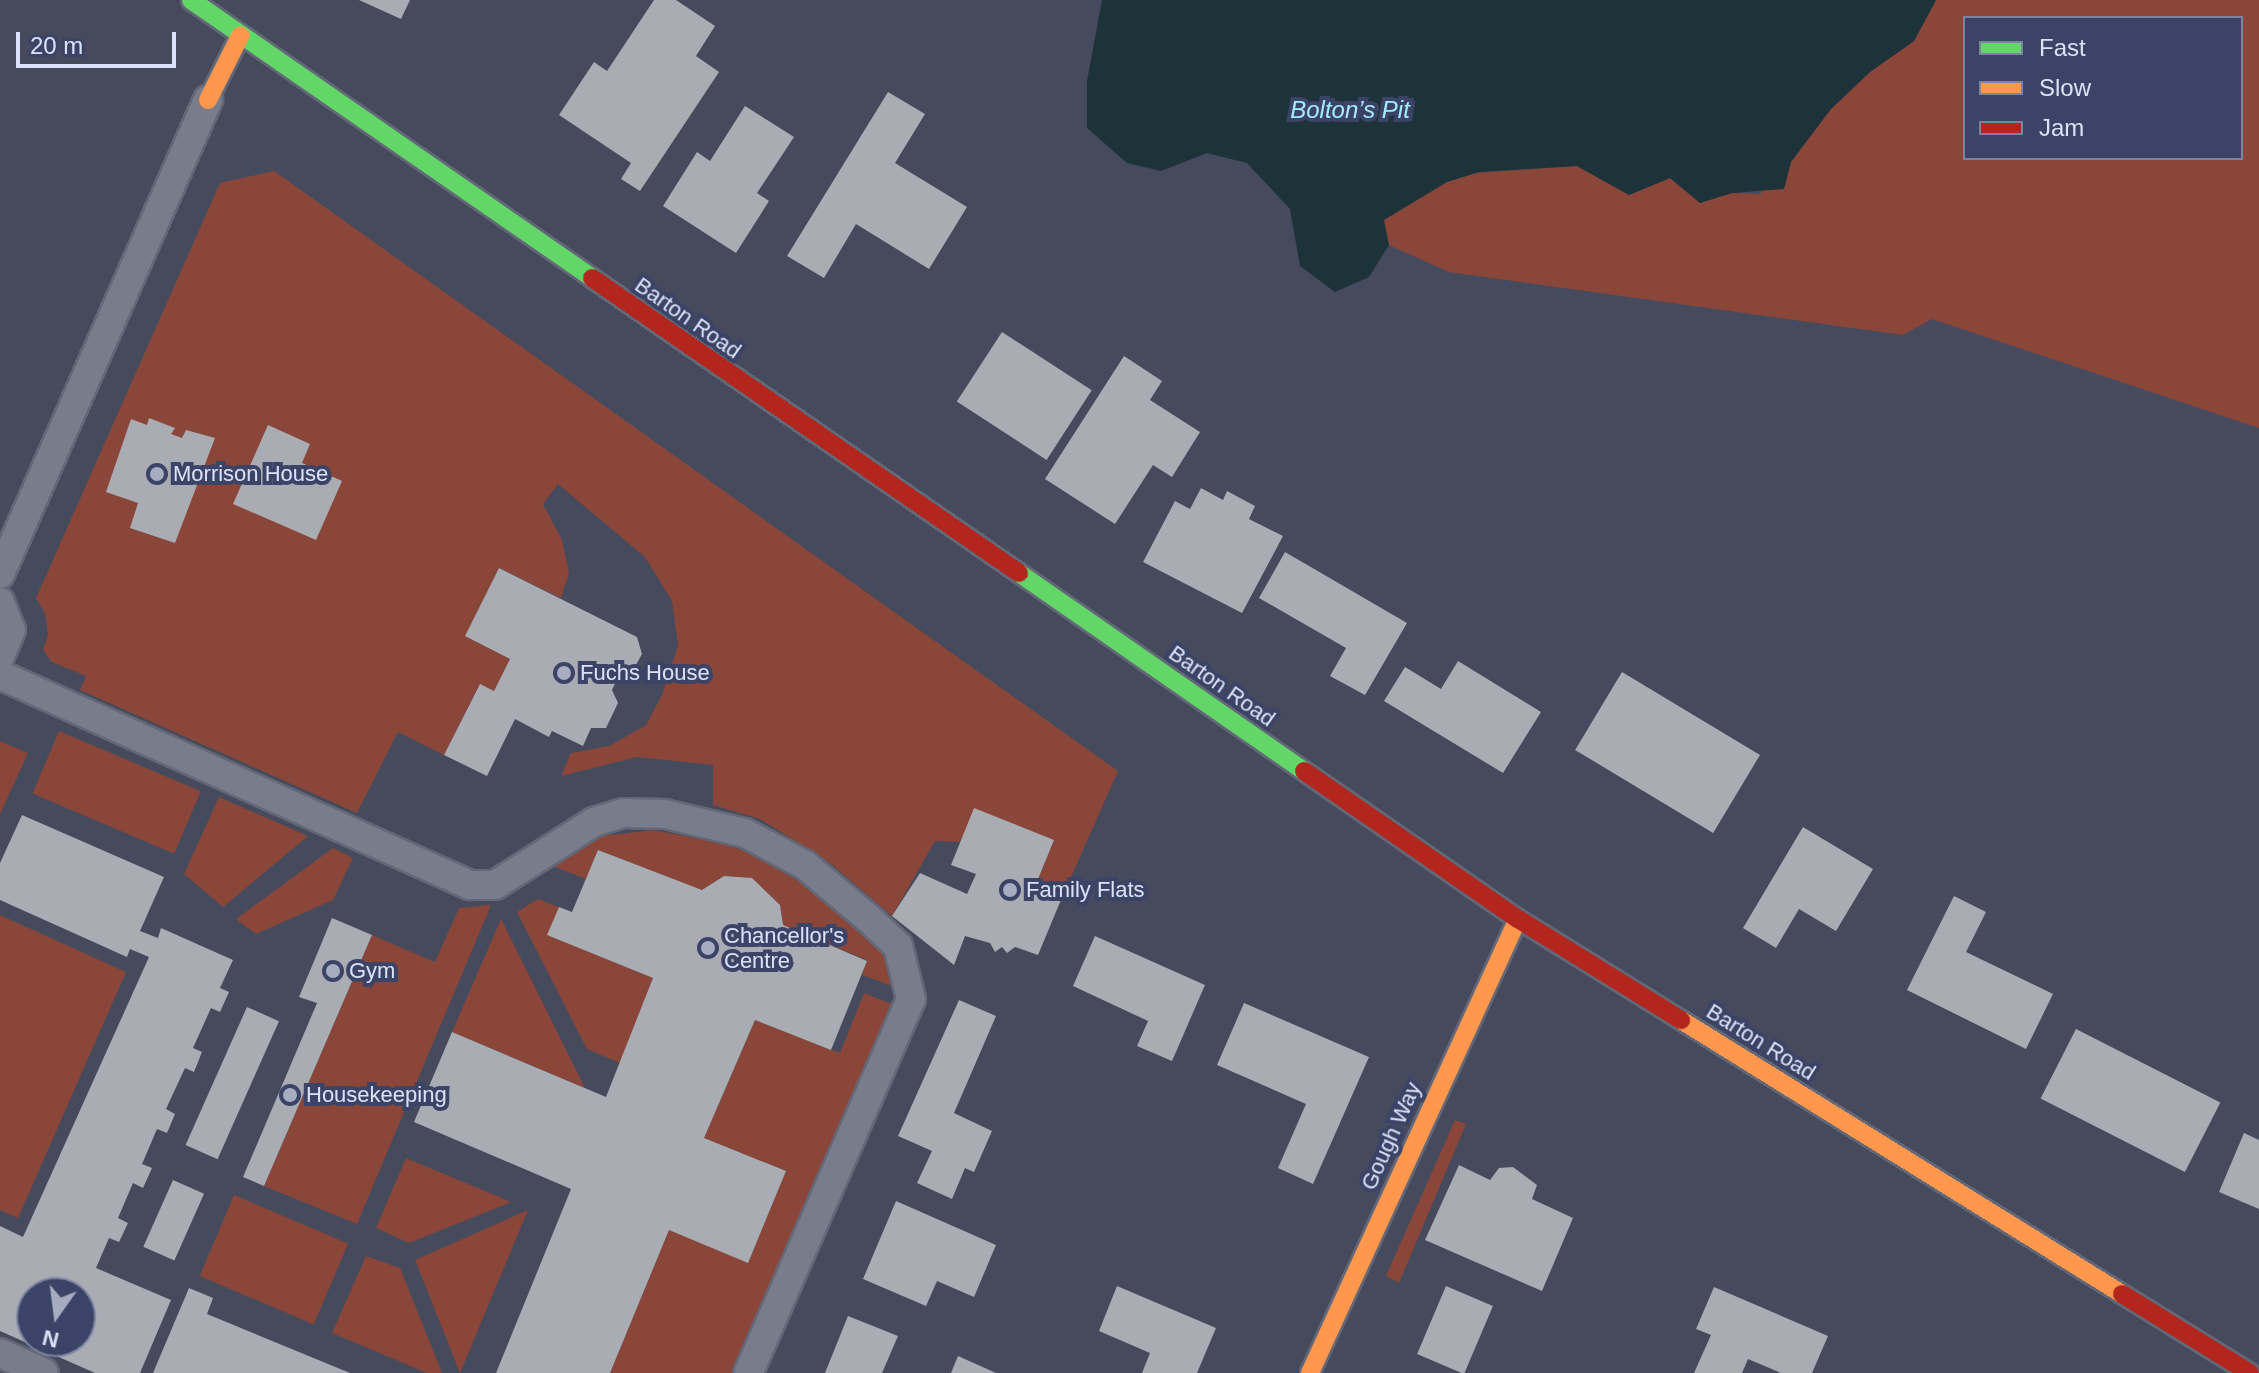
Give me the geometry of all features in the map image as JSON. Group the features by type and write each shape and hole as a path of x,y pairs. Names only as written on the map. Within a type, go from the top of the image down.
{"main road":[{"name":"Barton Road","path":"191,0 210,6 240,36 1518,919 2250,1373"},
{"path":"208,100 240,36"},
{"name":"Gough Way","path":"1310,1373 1518,919"}],"lane":[{"path":"0,574 208,100"},
{"path":"0,602 11,630 0,656"},
{"path":"0,675 470,885 495,885 594,822 624,813 665,814 745,833 805,865 868,918 898,946 911,999 748,1373"},
{"path":"0,1353 44,1373"}],"shaded area":[{"path":"1936,0 2259,0 2259,428 1932,319 1903,335 1449,272 1389,245 1383,220 1447,182 1476,173 1577,166 1629,195 1670,178 1700,203 1732,193 1760,194 1831,109 1870,72 1914,41"},
{"path":"274,171 1118,771 1063,895 1036,884 1054,840 975,809 960,842 935,841 892,916 830,863 760,819 713,805 713,765 637,757 561,776 571,753 609,746 646,725 662,695 678,645 672,601 645,557 558,484 543,504 562,540 569,573 561,598 499,568 465,636 510,659 494,691 479,685 444,755 398,732 357,813 80,690 86,676 52,662 43,650 48,634 45,613 36,598 220,183"},
{"path":"59,731 201,791 174,854 32,794"},
{"path":"0,741 28,753 0,814"},
{"path":"219,797 308,836 223,907 184,874"},
{"path":"654,830 725,844 760,857 804,885 876,945 894,969 898,988 862,975 867,960 783,925 780,905 752,878 724,876 702,890 598,850 586,879 553,866 603,836"},
{"path":"333,848 353,858 333,900 256,934 236,919"},
{"path":"538,899 559,907 548,935 653,978 620,1063 587,1049 517,912"},
{"path":"491,905 357,1224 264,1186 372,935 435,962 459,908"},
{"path":"0,915 126,972 18,1218 0,1210"},
{"path":"501,919 585,1088 452,1032"},
{"path":"864,993 891,1004 737,1373 610,1373 669,1230 748,1262 786,1171 704,1138 755,1020 840,1053"},
{"path":"1455,1120 1466,1124 1399,1283 1386,1276"},
{"path":"406,1158 511,1202 409,1243 376,1228"},
{"path":"234,1195 348,1243 314,1324 200,1276"},
{"path":"528,1210 460,1373 415,1260"},
{"path":"366,1256 400,1268 442,1373 427,1373 332,1333"}],"water":[{"name":"Bolton’s Pit","path":"1102,0 1936,0 1914,41 1870,72 1831,109 1791,162 1784,189 1732,193 1700,203 1670,178 1629,195 1577,166 1479,172 1447,182 1384,220 1389,245 1369,277 1335,292 1300,266 1290,209 1247,163 1207,153 1161,171 1127,163 1087,128 1087,81"}],"building":[{"path":"359,0 410,0 401,19"},
{"path":"654,0 676,0 715,26 696,56 719,72 640,191 621,179 631,163 559,115 594,62 607,71"},
{"path":"888,92 925,114 895,163 967,207 929,269 856,224 824,278 787,256"},
{"path":"745,106 794,137 757,193 769,201 736,253 663,206 697,152 710,161"},
{"path":"1002,332 1092,390 1047,460 957,402"},
{"path":"1124,356 1162,381 1150,400 1200,432 1172,477 1153,465 1115,524 1045,479"},
{"name":"Morrison House","path":"149,418 175,428 171,434 182,438 186,430 215,438 175,543 130,528 138,503 106,492 131,419 147,425"},
{"path":"268,425 310,444 302,463 342,481 316,540 233,504"},
{"path":"1201,488 1223,500 1227,491 1255,506 1249,519 1283,536 1242,613 1143,562 1175,501 1190,509"},
{"path":"1285,552 1407,623 1365,695 1330,676 1346,648 1259,598"},
{"name":"Fuchs House","path":"499,568 637,637 642,654 632,672 620,673 612,690 618,703 606,728 591,728 583,746 552,731 549,737 515,719 487,776 444,755 480,684 494,691 510,659 465,636"},
{"path":"1458,661 1541,712 1503,773 1384,701 1405,667 1441,689"},
{"path":"1622,672 1760,755 1713,833 1575,750"},
{"name":"Family Flats","path":"974,808 1054,840 1036,884 1063,895 1038,955 1015,947 1007,953 1002,947 995,952 990,943 965,936 954,965 892,916 920,873 967,894 976,874 951,865"},
{"path":"22,815 164,877 140,931 158,938 161,928 233,960 220,988 229,992 220,1012 211,1008 193,1048 202,1052 194,1072 185,1068 166,1109 175,1114 167,1133 157,1129 142,1164 152,1168 143,1188 133,1183 118,1218 128,1223 119,1242 109,1238 96,1268 171,1300 140,1373 95,1373 59,1357 96,1357 96,1277 16,1277 16,1338 0,1331 0,1226 23,1237 149,957 130,949 127,957 0,900 0,863"},
{"path":"1803,827 1873,869 1836,931 1799,909 1776,948 1743,928"},
{"path":"598,850 702,890 724,876 752,878 780,905 783,925 867,961 831,1050 755,1020 704,1138 786,1171 748,1263 669,1230 610,1373 496,1373 571,1189 414,1122 452,1032 606,1097 653,978 547,935 559,907 572,912"},
{"path":"1954,896 1986,912 1966,952 2053,994 2026,1049 1907,990"},
{"path":"332,918 372,935 264,1186 243,1177 317,1003 299,997"},
{"path":"1095,936 1205,985 1172,1061 1137,1046 1148,1021 1073,986"},
{"path":"959,1000 996,1016 954,1113 992,1131 974,1172 965,1168 952,1199 917,1183 932,1151 898,1136"},
{"path":"1244,1003 1369,1057 1313,1184 1278,1168 1306,1104 1217,1065"},
{"path":"247,1007 279,1021 218,1159 186,1145"},
{"path":"2076,1029 2220,1103 2185,1172 2041,1098"},
{"path":"2244,1133 2259,1140 2259,1209 2219,1192"},
{"path":"1459,1165 1490,1180 1499,1168 1513,1167 1537,1185 1532,1199 1573,1218 1542,1291 1425,1240"},
{"path":"173,1180 204,1194 174,1261 143,1247"},
{"path":"896,1201 996,1245 974,1297 937,1281 926,1306 863,1279"},
{"path":"1117,1286 1216,1328 1197,1373 1142,1373 1150,1353 1099,1331"},
{"path":"1446,1286 1493,1306 1464,1373 1417,1354"},
{"path":"1714,1287 1828,1336 1812,1373 1781,1373 1748,1359 1742,1373 1694,1373 1711,1335 1696,1329"},
{"path":"189,1288 213,1298 207,1314 350,1373 153,1373"},
{"path":"848,1316 898,1336 882,1373 825,1373"},
{"path":"958,1356 996,1373 951,1373"}],"traffic: fast":[{"path":"191,0 592,278"},
{"path":"1019,573 1304,771"}],"traffic: slow":[{"path":"208,100 240,36"},
{"path":"1310,1373 1518,919"},
{"path":"1681,1020 2122,1294"}],"traffic: jam":[{"path":"592,278 1019,573"},
{"path":"1304,771 1518,919 1681,1020"},
{"path":"2122,1294 2250,1373"}],"place":[{"name":"Morrison House","path":"157,474"},
{"name":"Fuchs House","path":"564,673"},
{"name":"Family Flats","path":"1010,890"},
{"name":"Chancellor's Centre","path":"708,948"},
{"name":"Gym","path":"333,971"},
{"name":"Housekeeping","path":"290,1095"}]}
